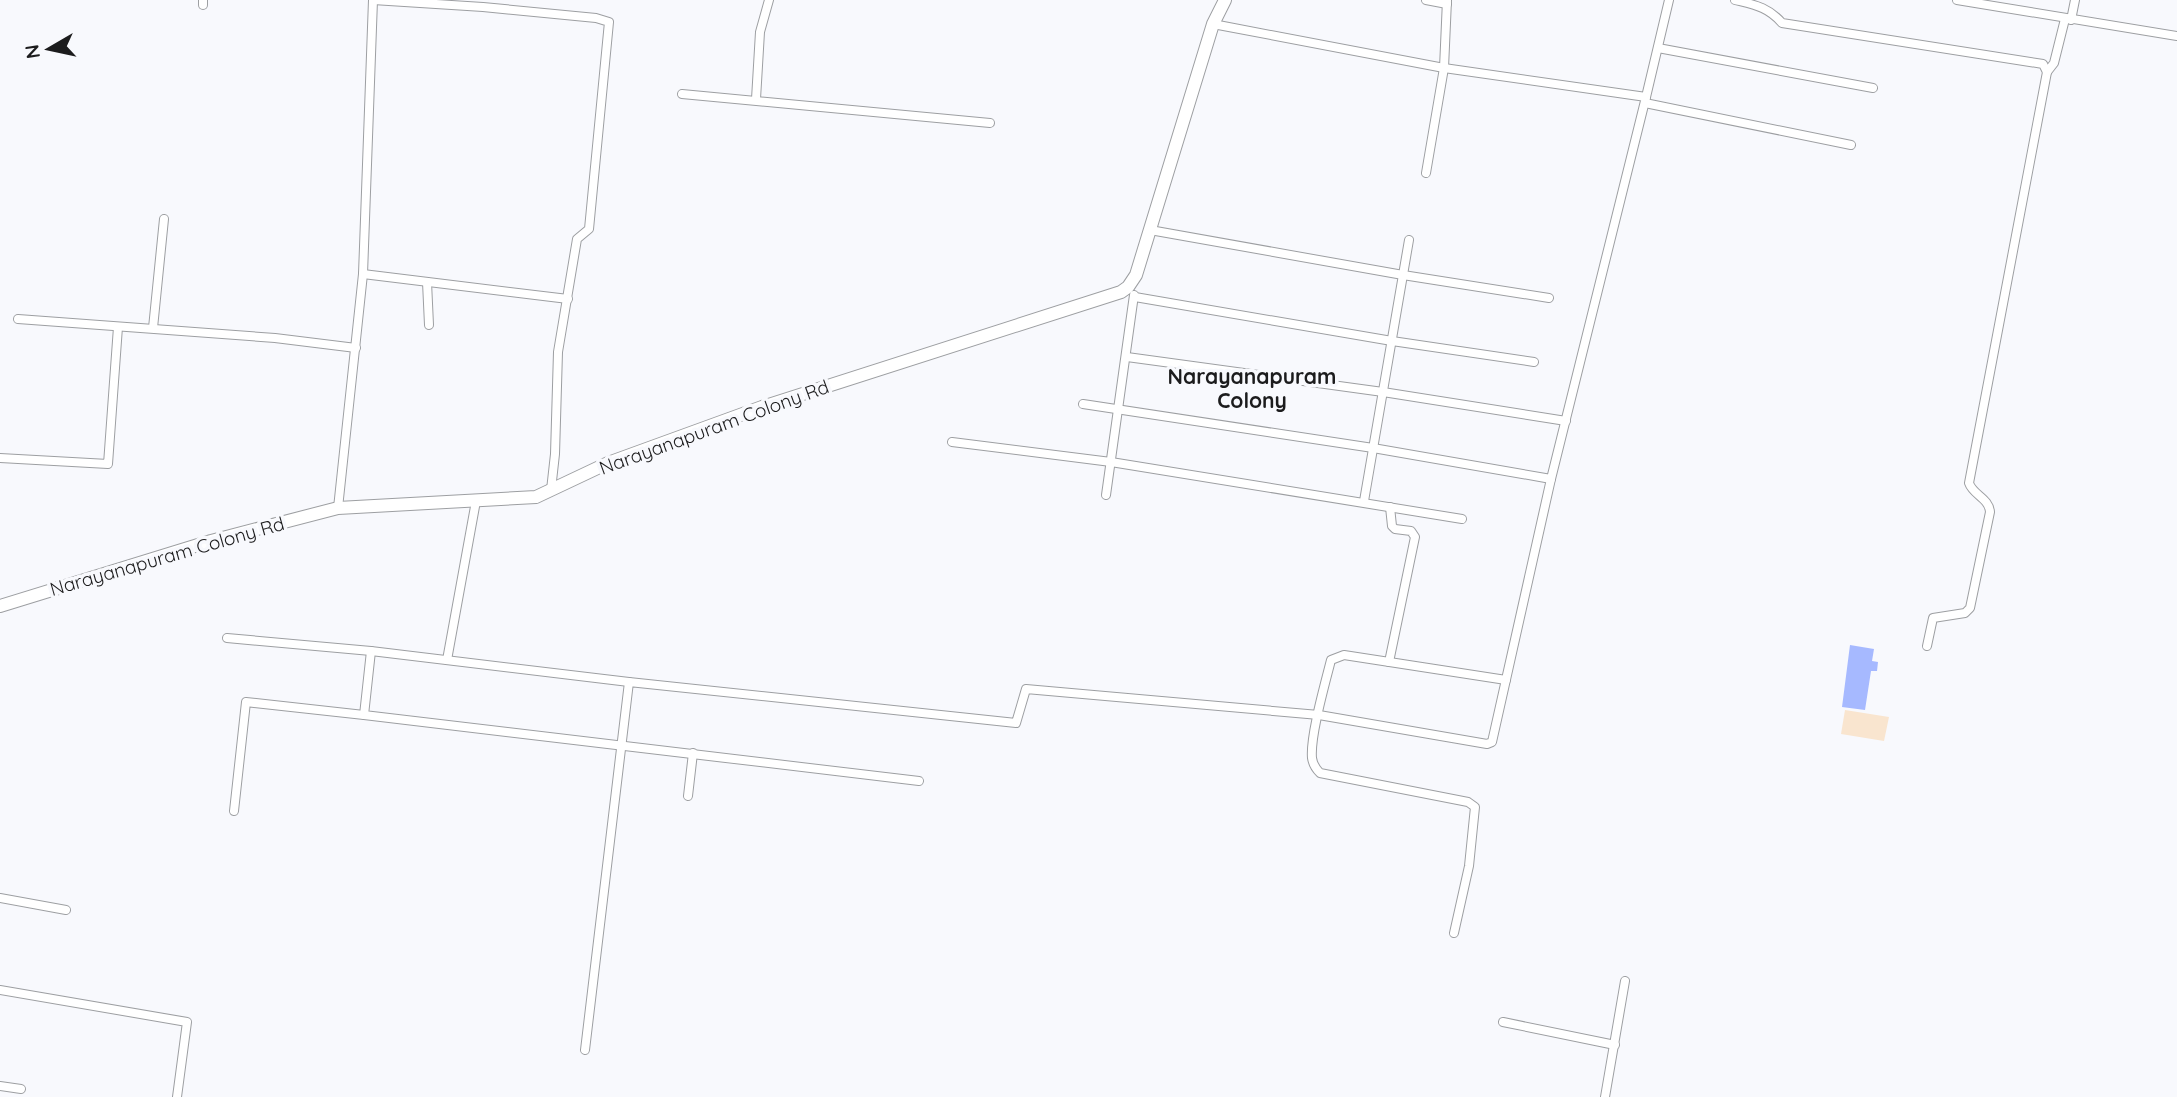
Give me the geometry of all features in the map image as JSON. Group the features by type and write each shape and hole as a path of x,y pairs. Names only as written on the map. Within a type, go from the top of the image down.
{"street":[{"path":"338,508 363,274 373,0 483,7 608,20 589,229 577,239 558,352 555,454 551,491"},
{"path":"756,99 761,32 769,0"},
{"path":"1106,495 1127,357 1132,292 1136,275 1213,24 1225,0"},
{"path":"1426,0 1447,2 1444,68 1426,173"},
{"path":"227,638 371,651 629,682 1016,723 1026,689 1319,715 1489,744 1493,740 1551,479 1669,0"},
{"path":"1735,0 1762,6 1782,23 2043,64 2047,72"},
{"path":"1957,0 2177,36"},
{"path":"1927,646 1933,618 1965,613 1970,608 1990,507 1969,483 2047,72 2054,62 2075,0"},
{"path":"1213,24 1444,68 1646,100 1851,145"},
{"path":"1658,48 1873,88"},
{"path":"682,94 990,123"},
{"path":"153,328 164,219"},
{"path":"1150,230 1549,298"},
{"path":"1364,501 1409,240"},
{"path":"363,274 569,299"},
{"path":"427,282 429,324"},
{"name":"Narayanapuram Colony Rd","path":"0,606 211,541 338,508 536,497 608,463 762,407 1121,292 1132,292"},
{"path":"1132,292 1392,341 1534,362"},
{"path":"18,319 275,338 356,348"},
{"path":"0,458 108,464 118,327"},
{"path":"1127,357 1383,392 1566,421"},
{"path":"1083,404 1373,448 1551,479"},
{"path":"952,442 1111,462 1462,519"},
{"path":"447,660 476,501"},
{"path":"1389,662 1415,537 1413,532 1392,526 1390,507"},
{"path":"364,715 371,651"},
{"path":"1454,933 1469,866 1475,807 1468,802 1320,773 1314,765 1312,755 1319,715 1331,660 1344,654 1506,680"},
{"path":"585,1050 629,682"},
{"path":"234,811 246,702 919,780"},
{"path":"688,796 693,753"},
{"path":"0,898 66,910"},
{"path":"1605,1097 1625,981"},
{"path":"0,990 187,1022 177,1097"},
{"path":"1503,1022 1615,1045"},
{"path":"0,1086 21,1089"}],"shaded area":[{"path":"1845,710 1889,717 1884,741 1841,734"}],"water":[{"path":"1850,645 1874,649 1872,661 1878,662 1877,671 1871,671 1865,710 1842,707"}],"district":[{"name":"Narayanapuram Colony","path":"1252,388"}]}
